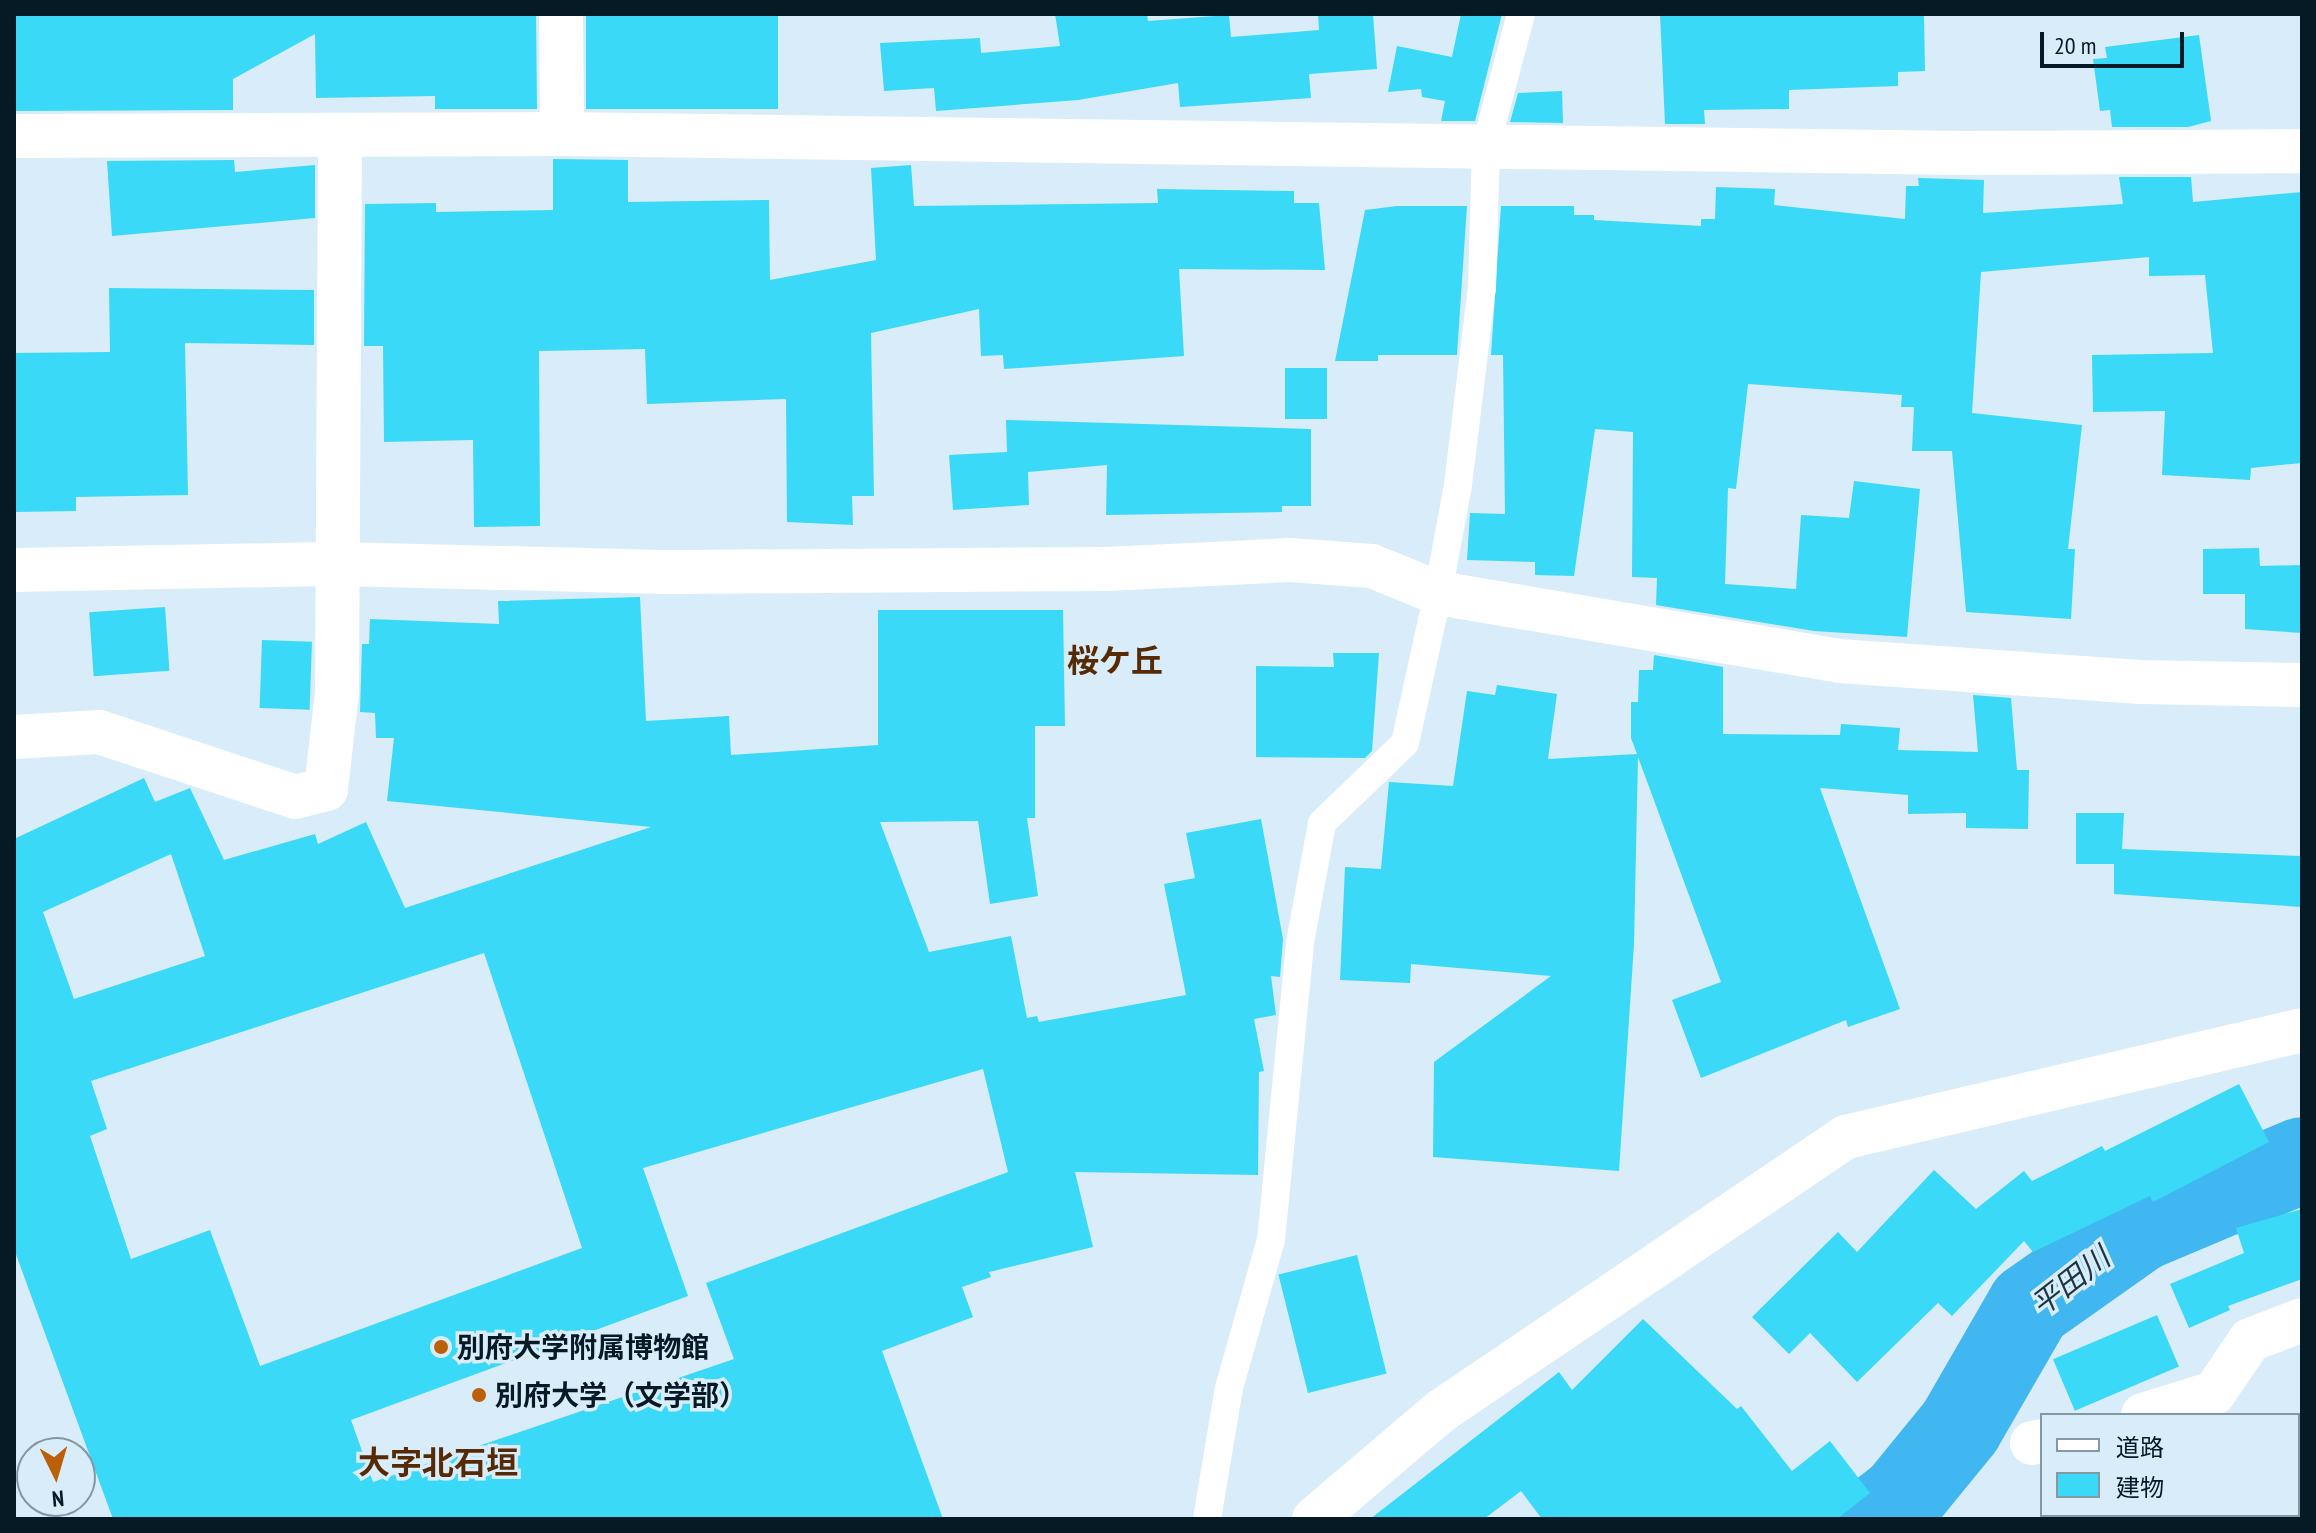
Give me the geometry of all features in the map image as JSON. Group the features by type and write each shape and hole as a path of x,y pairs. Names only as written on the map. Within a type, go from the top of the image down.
{"street":[{"path":"561,14 562,134"},
{"path":"14,136 562,134 1963,153 2302,151"},
{"path":"14,737 99,732 295,797 326,789 337,692 340,564 340,135"},
{"path":"14,570 340,564 690,572 1107,569 1290,560 1372,566 1438,593 1839,661 2140,682 2302,685"},
{"path":"1314,1519 1441,1411 1846,1137 2302,1030"},
{"path":"2149,1413 2214,1393 2250,1340 2302,1320"}],"lane":[{"path":"1207,1519 1229,1388 1271,1240 1300,943 1322,823 1405,743 1438,593 1458,485 1482,288 1486,145 1521,14"}],"building":[{"path":"14,14 536,14 537,109 435,109 435,96 316,98 315,34 233,79 233,110 14,111"},
{"path":"586,14 778,14 778,109 586,109"},
{"path":"1055,14 1147,14 1148,21 1229,15 1231,37 1319,30 1318,14 1373,14 1377,69 1309,74 1311,98 1180,107 1178,83 1078,100 936,111 934,88 884,91 880,43 980,38 981,53 1060,46"},
{"path":"1461,14 1502,14 1475,121 1441,121 1445,101 1422,97 1421,89 1388,92 1397,46 1452,57"},
{"path":"1660,14 1924,16 1925,71 1898,72 1898,86 1789,90 1789,109 1704,110 1705,124 1665,124"},
{"path":"2199,35 2211,121 2188,127 2112,127 2110,110 2100,111 2093,59 2107,58 2105,47"},
{"path":"1562,91 1563,123 1510,122 1518,93"},
{"path":"553,159 628,160 628,202 769,200 770,280 876,260 871,168 911,165 914,206 1158,203 1157,189 1294,191 1294,203 1319,203 1325,270 1179,269 1184,356 1004,369 1003,355 981,356 979,309 871,333 874,496 852,496 853,525 787,522 786,399 647,404 645,349 539,351 540,526 474,527 473,440 384,442 383,346 364,346 365,204 436,203 436,212 553,210"},
{"path":"234,160 235,172 315,165 315,218 112,236 107,161"},
{"path":"2119,177 2191,177 2193,202 2302,192 2302,463 2251,468 2250,480 2162,475 2165,411 2093,412 2092,355 2213,353 2205,275 2149,276 2149,257 1981,272 1972,413 2082,425 2068,549 2075,549 2071,619 1966,612 1952,451 1912,451 1914,407 1901,407 1902,395 1748,384 1736,489 1728,488 1725,584 1796,589 1801,515 1849,518 1854,481 1920,489 1907,637 1814,631 1656,605 1657,578 1632,577 1633,432 1595,429 1574,576 1535,575 1535,562 1467,560 1470,513 1505,514 1503,355 1491,355 1501,206 1574,206 1574,215 1594,215 1594,220 1701,226 1701,219 1715,219 1716,187 1775,189 1774,205 1905,219 1906,186 1919,186 1918,178 1984,180 1983,213 2123,204"},
{"path":"1397,206 1467,206 1457,355 1378,355 1378,361 1335,361 1365,210"},
{"path":"109,288 314,290 314,345 185,343 188,495 76,497 76,511 15,512 14,353 110,352"},
{"path":"1285,368 1327,368 1327,419 1285,419"},
{"path":"1006,420 1311,429 1311,506 1282,506 1282,512 1106,515 1107,465 1028,472 1029,505 953,510 949,455 1007,452"},
{"path":"2259,548 2260,566 2302,565 2302,633 2245,629 2245,594 2203,594 2203,549"},
{"path":"640,597 646,721 729,716 731,755 878,745 878,610 1063,610 1065,726 1035,726 1035,818 1027,818 1038,896 990,904 978,821 880,822 929,952 1011,936 1027,1018 1037,1016 1039,1022 1186,995 1164,884 1195,878 1186,833 1261,819 1283,939 1280,977 1271,976 1276,1015 1254,1019 1264,1071 1259,1072 1258,1175 1075,1172 1093,1247 989,1272 991,1277 962,1287 973,1317 882,1351 943,1519 113,1519 96,1473 96,1437 83,1437 14,1249 14,839 144,778 155,802 190,788 224,860 315,834 318,844 366,822 405,908 651,827 387,801 394,738 376,738 375,713 360,712 362,644 369,644 370,619 499,624 498,601","holes":["171,854 205,956 74,999 43,912","484,953 582,1248 260,1366 210,1230 131,1259 90,1136 107,1129 91,1081","983,1069 1008,1172 706,1283 734,1359 373,1482 351,1420 688,1296 643,1168"]},
{"path":"165,607 169,671 94,676 89,612"},
{"path":"262,640 312,642 310,710 260,708"},
{"path":"1333,653 1379,653 1372,751 1365,758 1256,757 1256,666 1334,667"},
{"path":"1654,655 1723,667 1723,734 1840,735 1841,724 1900,728 1898,750 1978,752 1973,695 2011,698 2017,770 2029,770 2028,829 1966,828 1966,813 1908,814 1908,795 1820,788 1900,1009 1848,1027 1846,1020 1701,1078 1672,1000 1721,982 1638,757 1634,944 1619,1171 1433,1157 1434,1062 1551,976 1411,964 1410,983 1340,980 1345,867 1381,869 1389,782 1453,786 1467,691 1495,695 1497,685 1557,694 1548,759 1637,754 1631,738 1631,702 1638,702 1639,670 1653,670"},
{"path":"2076,813 2124,813 2122,849 2302,856 2302,907 2114,894 2114,864 2076,864"},
{"path":"2239,1084 2269,1142 2153,1202 2150,1196 2033,1252 2024,1241 1952,1316 1938,1303 1857,1382 1810,1333 1789,1354 1752,1317 1838,1232 1857,1252 1934,1170 1976,1209 2024,1171 2032,1181 2102,1146 2105,1151"},
{"path":"2302,1209 2302,1279 2228,1306 2230,1310 2189,1328 2170,1284 2244,1253 2236,1228"},
{"path":"1357,1255 1387,1373 1308,1393 1278,1275"},
{"path":"2157,1315 2179,1367 2075,1411 2053,1359"},
{"path":"1643,1319 1737,1409 1741,1406 1792,1471 1830,1441 1870,1493 1837,1519 1542,1519 1521,1491 1484,1519 1370,1519 1559,1372 1572,1390"}],"waterway":[{"name":"平田川","path":"1875,1519 1902,1498 1960,1427 2030,1306 2139,1229 2302,1160"}],"place":[{"name":"別府大学附属博物館","path":"441,1347"},
{"name":"別府大学（文学部）","path":"479,1395"}],"district":[{"name":"桜ケ丘","path":"1115,660"},
{"name":"大字北石垣","path":"438,1462"}]}
